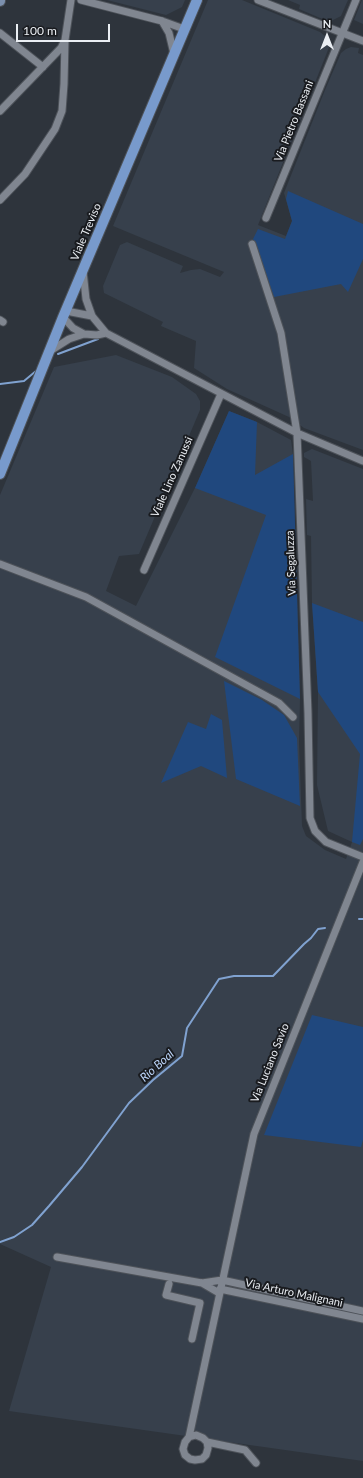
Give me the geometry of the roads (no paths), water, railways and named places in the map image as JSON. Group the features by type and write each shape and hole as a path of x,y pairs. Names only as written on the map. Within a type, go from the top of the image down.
{"main road":[{"name":"Viale Treviso","path":"0,474 64,314 197,0"}],"street":[{"path":"0,200 25,174 54,129 62,111 65,40 70,0"},
{"path":"81,0 162,21 184,29"},
{"path":"192,11 202,0"},
{"path":"258,0 363,41"},
{"name":"Via Pietro Bassani","path":"266,218 356,0"},
{"path":"162,21 169,33 174,54"},
{"path":"0,33 43,66"},
{"path":"0,111 62,48 65,40"},
{"name":"Via Segaluzza","path":"252,244 281,333 297,432 308,713 310,818 315,831 326,842 363,857"},
{"path":"83,271 86,299 92,316 106,333 221,394 297,432 363,461"},
{"path":"64,314 92,316"},
{"path":"64,314 73,328 84,334"},
{"path":"50,351 69,339 84,334 96,335 106,333"},
{"name":"Viale Lino Zanussi","path":"144,570 221,394"},
{"path":"0,564 86,596 279,703 293,717"},
{"name":"Via Luciano Savio","path":"192,1436 192,1424 254,1134 363,862"},
{"path":"57,1257 202,1283 220,1291"},
{"path":"202,1283 222,1280"},
{"name":"Via Arturo Malignani","path":"222,1280 363,1311"},
{"path":"169,1284 166,1295 200,1303 192,1339"},
{"name":"Via Arturo Malignani","path":"220,1291 363,1319"},
{"path":"207,1442 208,1448 206,1455 202,1459 190,1459 185,1455 183,1449 185,1442 192,1436 203,1438 207,1442 246,1450 256,1462"}],"waterway":[{"path":"58,354 98,339"},
{"path":"0,384 24,381 36,371"},
{"name":"Rio Boal","path":"0,1242 14,1237 32,1225 82,1167 129,1103 153,1080 182,1056 187,1028 219,979 234,976 273,976 318,929 325,928"}]}
